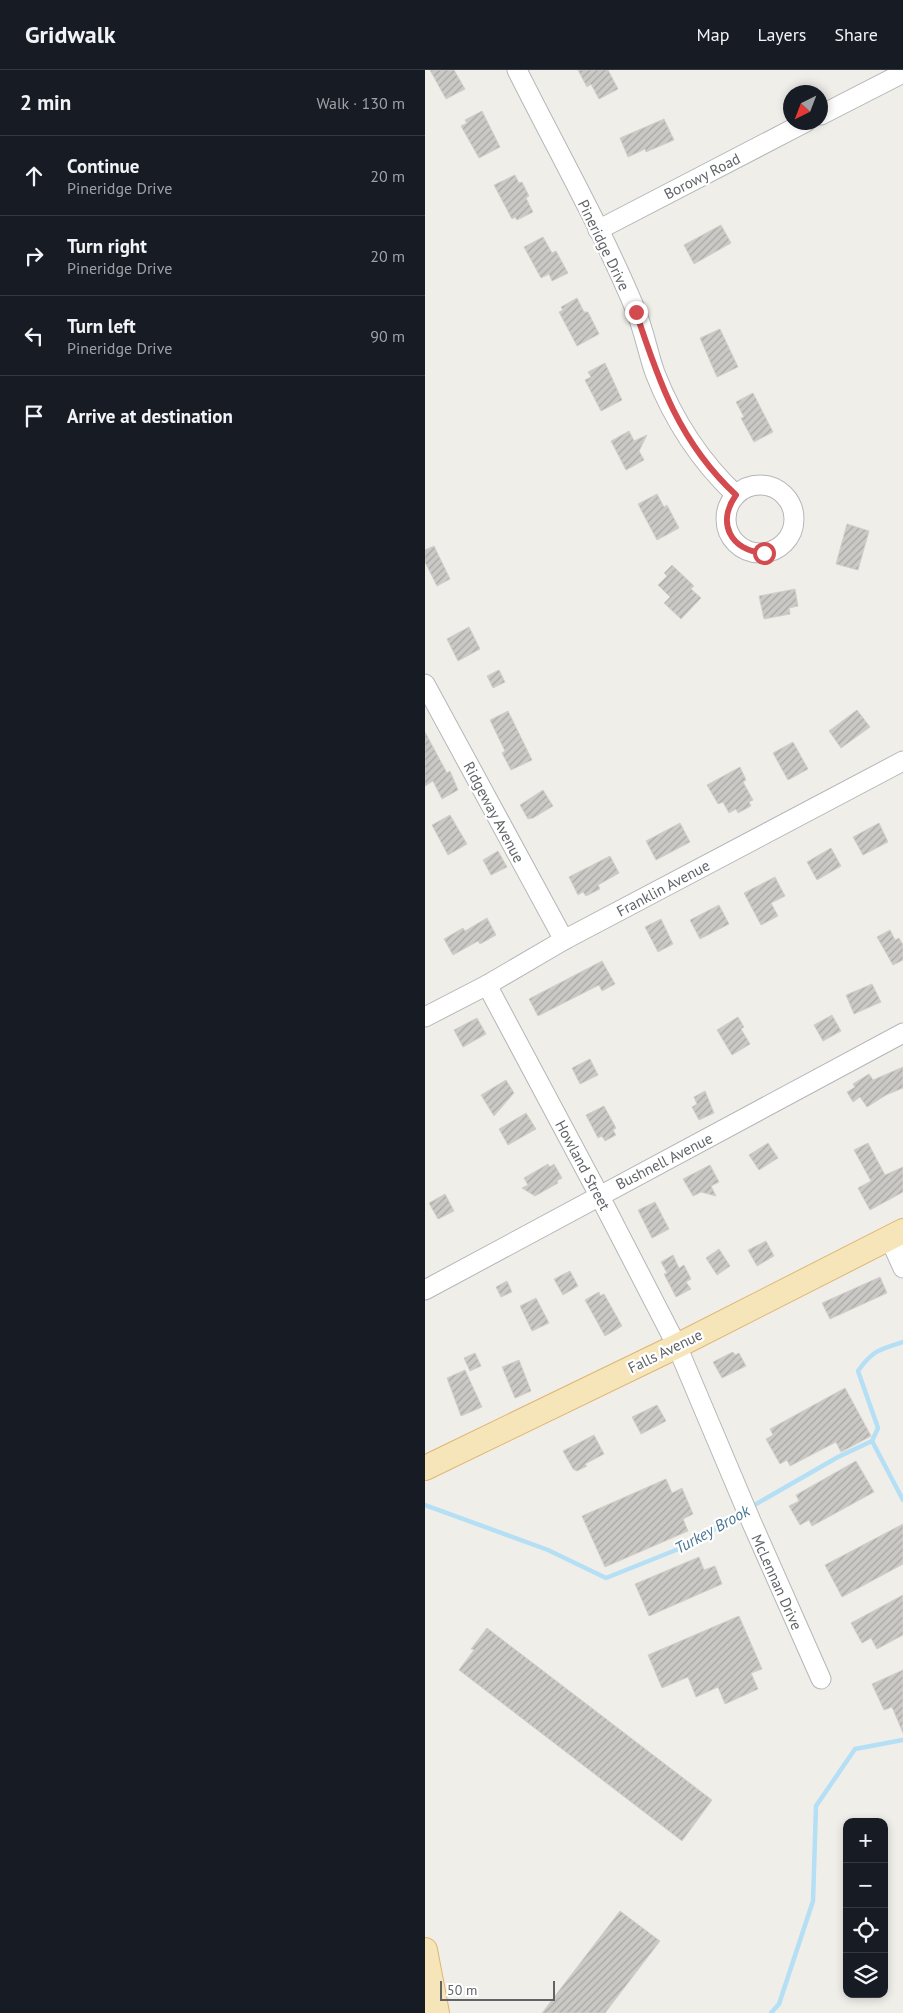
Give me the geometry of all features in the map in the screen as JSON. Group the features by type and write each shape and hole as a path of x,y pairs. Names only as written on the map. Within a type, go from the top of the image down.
{"main road":[{"name":"Falls Avenue","path":"425,1468 677,1346 896,1234"},
{"path":"425,1950 437,2013"}],"street":[{"name":"Pineridge Drive","path":"517,70 598,230 636,312 655,373 683,432 717,477 736,495"},
{"path":"828,111 903,73"},
{"name":"Borowy Road","path":"598,230 791,130"},
{"name":"Ridgeway Avenue","path":"425,684 564,940"},
{"name":"Franklin Avenue","path":"425,1017 487,985 564,940 903,761"},
{"name":"Howland Street","path":"487,985 677,1346"},
{"name":"Bushnell Avenue","path":"425,1290 903,1033"},
{"path":"896,1234 903,1268"},
{"name":"McLennan Drive","path":"677,1346 751,1521 821,1678"}],"building":[{"path":"430,70 454,70 465,89 446,99"},
{"path":"578,70 608,70 618,89 599,99 591,84 587,87"},
{"path":"482,111 500,147 479,158 461,126 467,123 465,120"},
{"path":"664,119 674,140 646,152 645,149 628,157 620,138"},
{"path":"515,175 519,183 522,182 529,196 526,198 533,212 517,220 515,217 512,219 494,185"},
{"path":"721,225 731,243 694,264 684,245"},
{"path":"543,237 552,253 556,251 568,273 552,281 549,274 541,278 524,247"},
{"path":"577,298 584,312 588,312 599,334 577,346 559,312 563,310 561,307"},
{"path":"720,329 738,367 717,377 700,338"},
{"path":"605,363 622,400 601,411 585,380 591,377 588,372"},
{"path":"753,393 773,432 754,442 741,418 744,417 736,402"},
{"path":"629,431 634,441 647,435 639,451 644,460 626,470 611,441"},
{"path":"657,494 664,507 667,505 679,528 657,540 638,504"},
{"path":"847,524 869,531 858,570 836,564"},
{"path":"434,546 450,579 437,586 425,562 425,550"},
{"path":"672,565 694,586 691,589 701,598 681,619 664,603 670,597 658,585 667,576 664,573"},
{"path":"795,589 798,606 789,608 790,614 764,619 759,596"},
{"path":"469,627 480,649 458,661 447,639"},
{"path":"499,670 505,682 493,688 487,676"},
{"path":"857,710 870,727 841,748 829,731"},
{"path":"508,711 532,760 511,770 502,753 505,751 490,720"},
{"path":"425,732 447,773 450,771 458,790 442,799 433,781 425,786"},
{"path":"793,742 808,769 788,780 773,753"},
{"path":"740,767 746,780 743,782 753,800 749,802 751,806 738,813 736,809 729,813 723,802 718,804 707,785"},
{"path":"543,790 553,806 528,819 520,805"},
{"path":"450,815 467,844 448,855 432,825"},
{"path":"680,823 690,842 656,860 646,841"},
{"path":"879,823 888,842 863,855 853,837"},
{"path":"831,848 841,866 817,880 807,862"},
{"path":"498,851 507,867 491,875 483,860"},
{"path":"610,856 619,873 598,885 600,889 586,896 583,892 578,895 569,877"},
{"path":"775,877 785,896 771,903 778,916 761,925 744,893"},
{"path":"719,905 729,924 700,939 690,920"},
{"path":"487,918 496,935 480,944 478,941 453,955 444,939 463,928 465,931"},
{"path":"661,919 673,944 658,952 645,927"},
{"path":"890,930 895,940 899,938 903,945 903,960 893,965 877,937"},
{"path":"602,961 615,984 602,991 599,985 538,1016 529,999"},
{"path":"872,984 881,1002 854,1014 846,995"},
{"path":"832,1015 841,1031 823,1041 814,1025"},
{"path":"738,1017 744,1027 741,1029 750,1044 732,1055 717,1030"},
{"path":"477,1018 486,1034 463,1047 454,1030"},
{"path":"590,1059 598,1075 580,1084 572,1068"},
{"path":"903,1067 903,1088 886,1095 867,1107 860,1097 853,1102 847,1092 855,1087 853,1084 869,1074 873,1080"},
{"path":"506,1080 514,1093 494,1116 481,1095"},
{"path":"705,1091 714,1113 699,1120 692,1107 697,1104 694,1097"},
{"path":"604,1106 616,1128 613,1130 616,1135 605,1141 602,1136 598,1138 586,1115"},
{"path":"526,1113 536,1129 508,1145 499,1129"},
{"path":"768,1143 778,1158 759,1170 749,1155"},
{"path":"868,1143 885,1175 903,1167 903,1192 870,1210 858,1188 871,1181 854,1150"},
{"path":"548,1164 550,1167 554,1164 562,1178 557,1181 558,1183 535,1196 522,1188 528,1185 524,1178"},
{"path":"710,1165 719,1182 711,1186 716,1196 701,1192 693,1196 683,1179"},
{"path":"445,1194 454,1211 438,1219 429,1203"},
{"path":"655,1202 669,1229 652,1238 638,1210"},
{"path":"766,1241 774,1256 757,1266 748,1250"},
{"path":"719,1249 730,1266 717,1275 706,1258"},
{"path":"673,1255 679,1268 684,1265 691,1279 686,1282 691,1289 676,1297 664,1274 667,1273 661,1262"},
{"path":"570,1271 578,1286 563,1295 554,1279"},
{"path":"880,1277 887,1293 830,1319 822,1303"},
{"path":"507,1281 512,1292 501,1297 496,1287"},
{"path":"599,1292 600,1296 604,1294 622,1326 605,1336 585,1300"},
{"path":"536,1298 549,1323 532,1331 520,1306"},
{"path":"733,1352 735,1355 739,1353 746,1366 722,1378 713,1362"},
{"path":"475,1353 481,1366 470,1371 464,1358"},
{"path":"519,1360 531,1391 515,1398 502,1367"},
{"path":"465,1370 482,1407 461,1416 447,1378"},
{"path":"845,1388 871,1436 841,1452 836,1442 790,1466 787,1460 780,1464 766,1439 773,1435 770,1429"},
{"path":"657,1405 666,1421 641,1434 632,1417"},
{"path":"594,1435 604,1454 585,1464 587,1466 577,1471 573,1469 563,1451"},
{"path":"856,1461 874,1492 812,1526 809,1520 800,1525 789,1506 799,1501 796,1495"},
{"path":"666,1479 672,1493 682,1488 693,1514 683,1519 688,1531 605,1567 582,1516"},
{"path":"903,1524 903,1564 842,1597 825,1565"},
{"path":"699,1557 704,1570 715,1566 722,1584 649,1616 635,1584"},
{"path":"903,1595 903,1635 877,1649 871,1638 862,1643 851,1623"},
{"path":"739,1616 762,1669 751,1673 758,1689 725,1704 718,1687 696,1697 688,1677 662,1688 648,1655"},
{"path":"487,1628 712,1800 682,1841 459,1670 474,1650 471,1649"},
{"path":"903,1670 903,1733 892,1707 884,1710 872,1684"},
{"path":"620,1911 660,1941 605,2013 542,2013"}],"waterway":[{"name":"Turkey Brook","path":"751,1507 838,1457 872,1441 878,1428 858,1371 872,1355 903,1342"},
{"path":"872,1441 903,1500"},
{"name":"Turkey Brook","path":"425,1505 548,1550 606,1578 686,1546 742,1513"},
{"path":"771,2013 779,2004 813,1901 816,1806 855,1749 903,1740"}],"route":[{"path":"636,312 655,373 683,432 717,477 736,495 730,503 727,513 726,523 729,533 735,542 743,548 753,552 764,553"}]}
